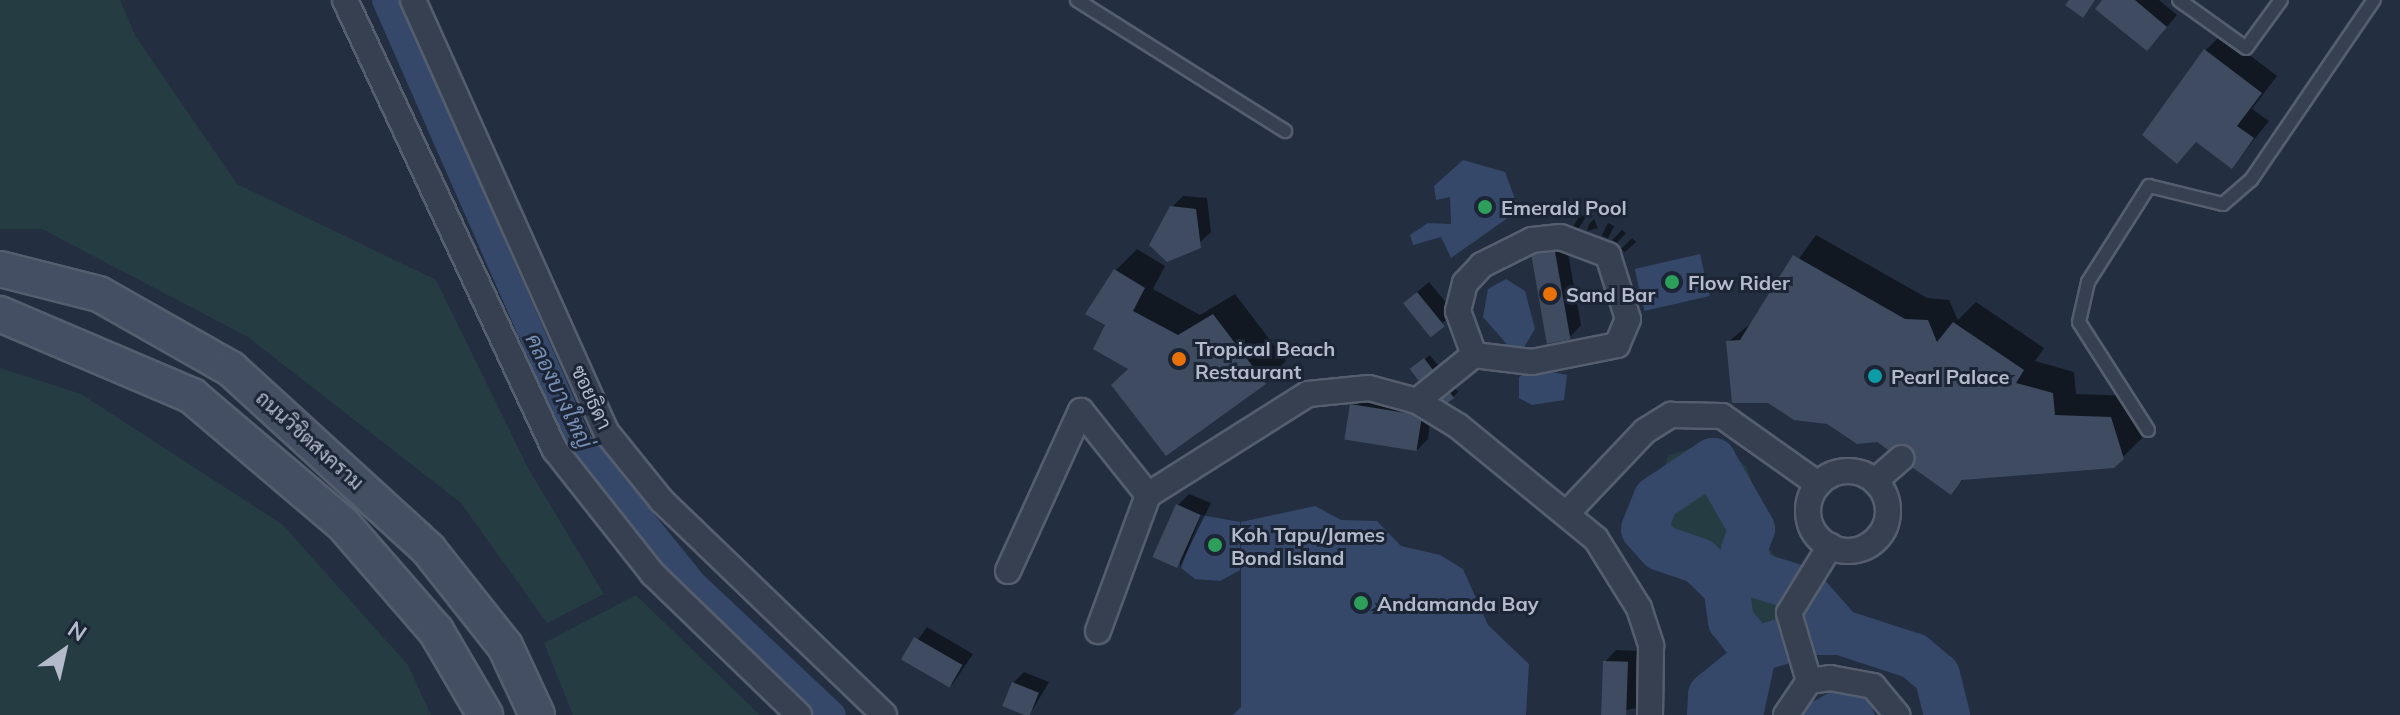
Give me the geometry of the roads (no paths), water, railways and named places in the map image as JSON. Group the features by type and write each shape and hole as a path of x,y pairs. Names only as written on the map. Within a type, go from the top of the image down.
{"main road":[{"name":"ถนนวิชิตสงคราม","path":"0,269 99,294 231,369 428,549 505,646 537,715"},
{"name":"ถนนวิชิตสงคราม","path":"0,314 192,396 342,523 436,631 485,715"}],"street":[{"path":"345,0 555,450 653,574 799,715"},
{"name":"ซอยธิดา","path":"413,0 607,433 662,501 884,715"},
{"path":"1417,401 1474,355 1532,362 1617,345 1628,319 1608,255 1560,237 1532,240 1482,265 1465,283 1458,311 1474,355"},
{"path":"1098,631 1148,495 1308,394 1369,388 1417,401 1569,511 1618,568 1639,608 1651,646 1651,715"},
{"path":"1008,571 1081,411 1148,495"},
{"path":"1569,511 1645,431 1671,415 1722,416 1818,484"},
{"path":"1875,481 1901,458"},
{"path":"1818,484 1849,471 1875,481 1887,502 1884,529 1865,548 1828,550"},
{"path":"1818,484 1810,524 1828,550"},
{"path":"1786,715 1807,676 1789,613 1828,550"},
{"path":"1807,676 1860,679 1897,715"}],"lane":[{"path":"1077,0 1285,131"},
{"path":"2179,0 2246,48 2281,0"},
{"path":"2148,430 2079,322 2088,282 2149,186 2223,204 2251,180 2374,0"}],"water":[{"name":"Emerald Pool","path":"1463,160 1505,172 1519,210 1451,258 1441,237 1413,245 1410,235 1428,223 1451,224 1450,197 1436,200 1434,186"},
{"name":"Flow Rider","path":"1700,254 1710,296 1644,311 1635,269"},
{"path":"1506,279 1525,291 1535,329 1523,349 1511,349 1483,317 1488,289"},
{"path":"1533,368 1567,375 1564,400 1532,405 1519,398 1519,377"},
{"name":"Andamanda Bay","path":"1315,506 1341,520 1377,521 1401,546 1440,555 1463,569 1488,625 1529,664 1526,715 1233,715 1241,707 1241,522"},
{"name":"Koh Tapu/James Bond Island","path":"1201,515 1240,522 1240,570 1220,581 1195,579 1181,568"},
{"path":"1830,692 1868,698 1875,715 1790,715"}],"waterway":[{"name":"คลองบางใหญ่","path":"385,0 579,442 693,583 833,715"},
{"path":"1754,650 1731,621 1726,587 1699,561 1661,548 1644,529 1656,499 1713,461 1752,529 1744,550 1753,574 1802,589 1840,632"},
{"path":"1740,715 1754,650 1813,632 1840,632 1914,656 1937,675 1947,715"},
{"path":"1710,715 1711,695 1748,665"}],"place":[{"name":"Emerald Pool","path":"1485,207"},
{"name":"Flow Rider","path":"1672,282"},
{"name":"Sand Bar","path":"1550,294"},
{"name":"Tropical Beach Restaurant","path":"1179,359"},
{"name":"Pearl Palace","path":"1875,376"},
{"name":"Koh Tapu/James Bond Island","path":"1215,545"},
{"name":"Andamanda Bay","path":"1361,603"}]}
